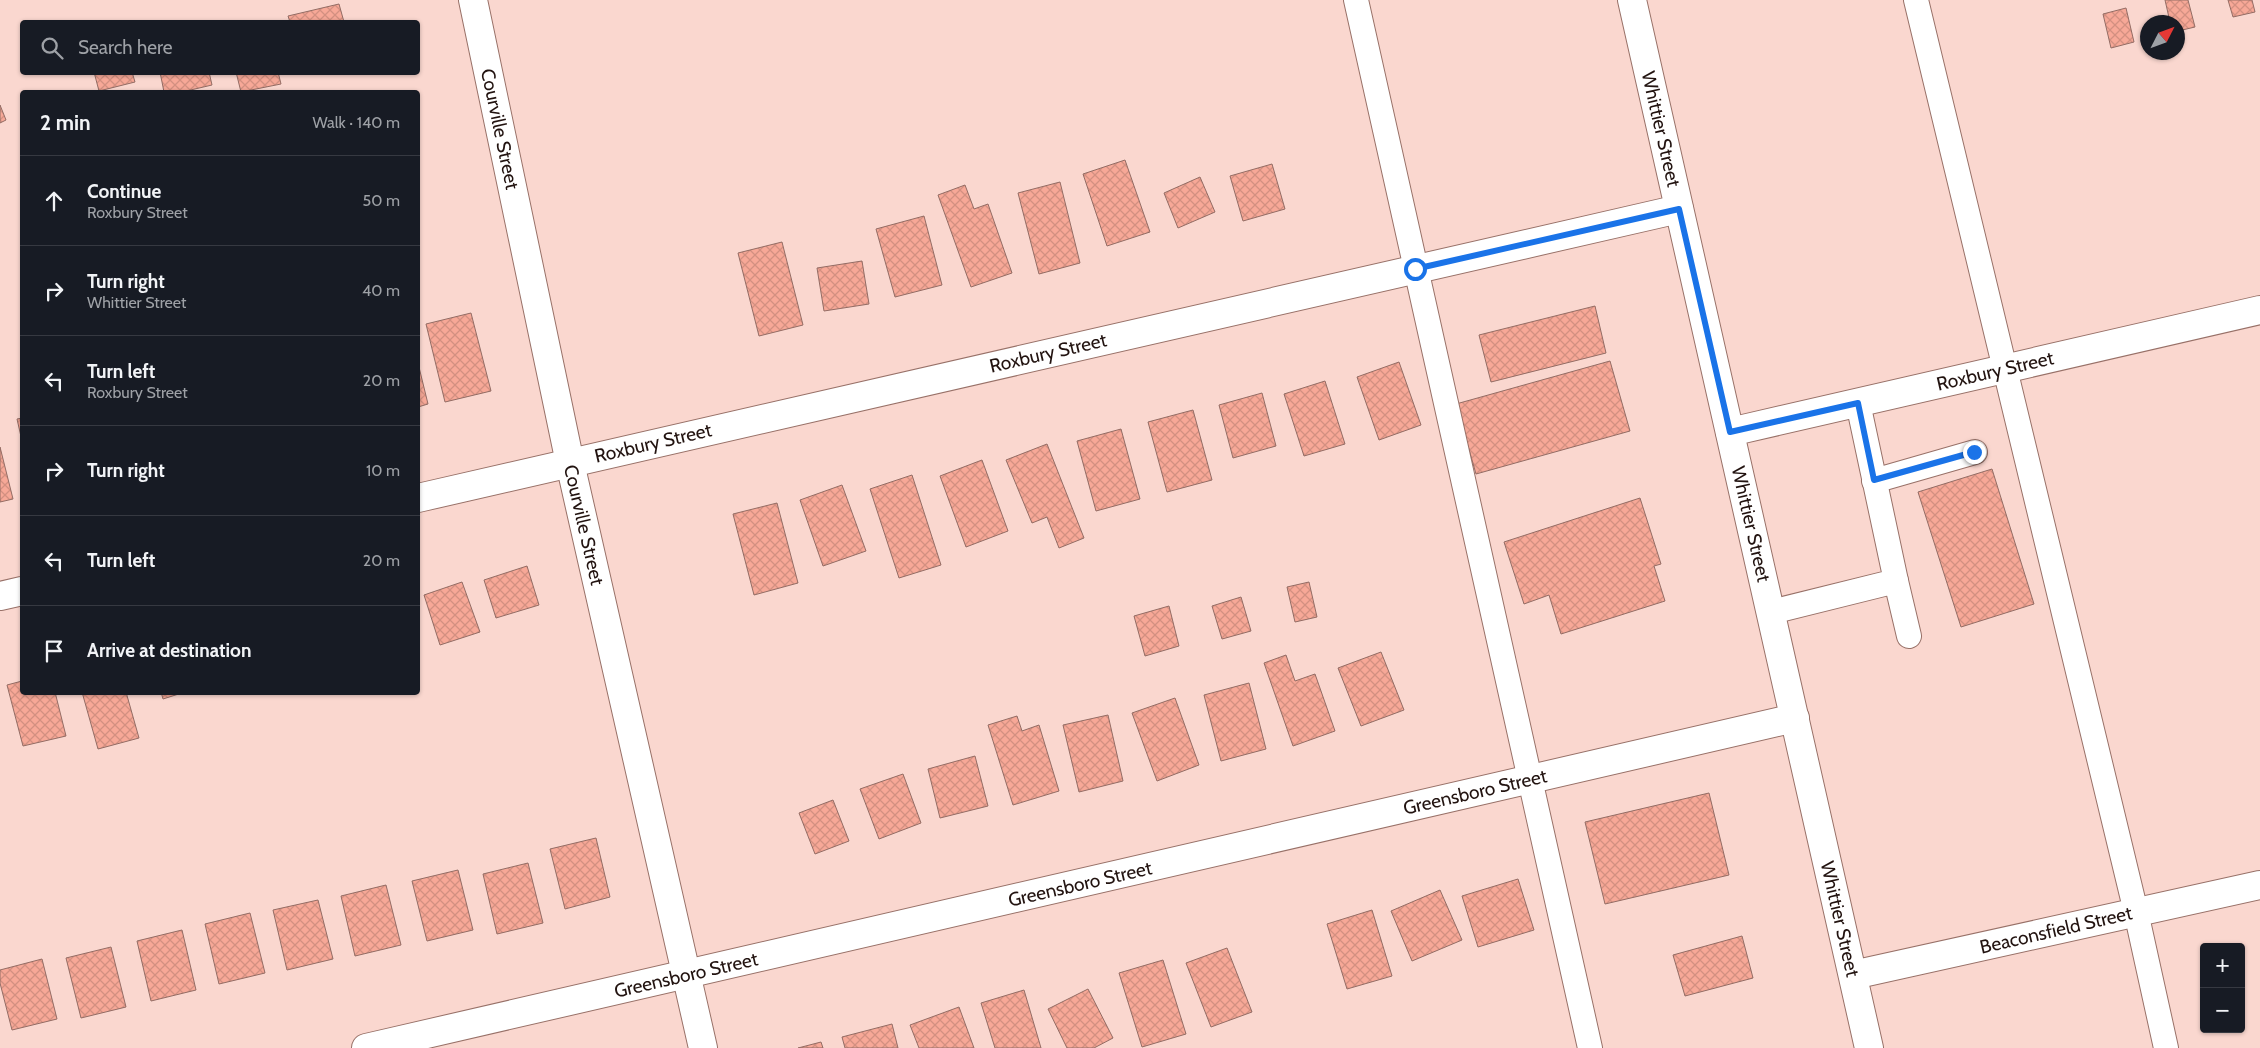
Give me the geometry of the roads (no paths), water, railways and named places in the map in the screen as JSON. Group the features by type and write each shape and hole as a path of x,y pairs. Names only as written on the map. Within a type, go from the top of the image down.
{"street":[{"name":"Courville Street","path":"473,0 570,462 703,1048"},
{"name":"Whittier Street","path":"1632,0 1869,1048"},
{"name":"Roxbury Street","path":"420,498 1679,209"},
{"name":"Roxbury Street","path":"1730,432 2260,310"},
{"path":"0,596 20,591"},
{"name":"Greensboro Street","path":"366,1048 1795,718"},
{"name":"Beaconsfield Street","path":"1853,975 2260,885"}],"lane":[{"path":"1356,0 1590,1048"},
{"path":"1916,0 2136,912 2166,1048"},
{"path":"1858,403 1909,636"},
{"path":"1874,480 1974,452"},
{"path":"1771,612 1896,581"}]}
